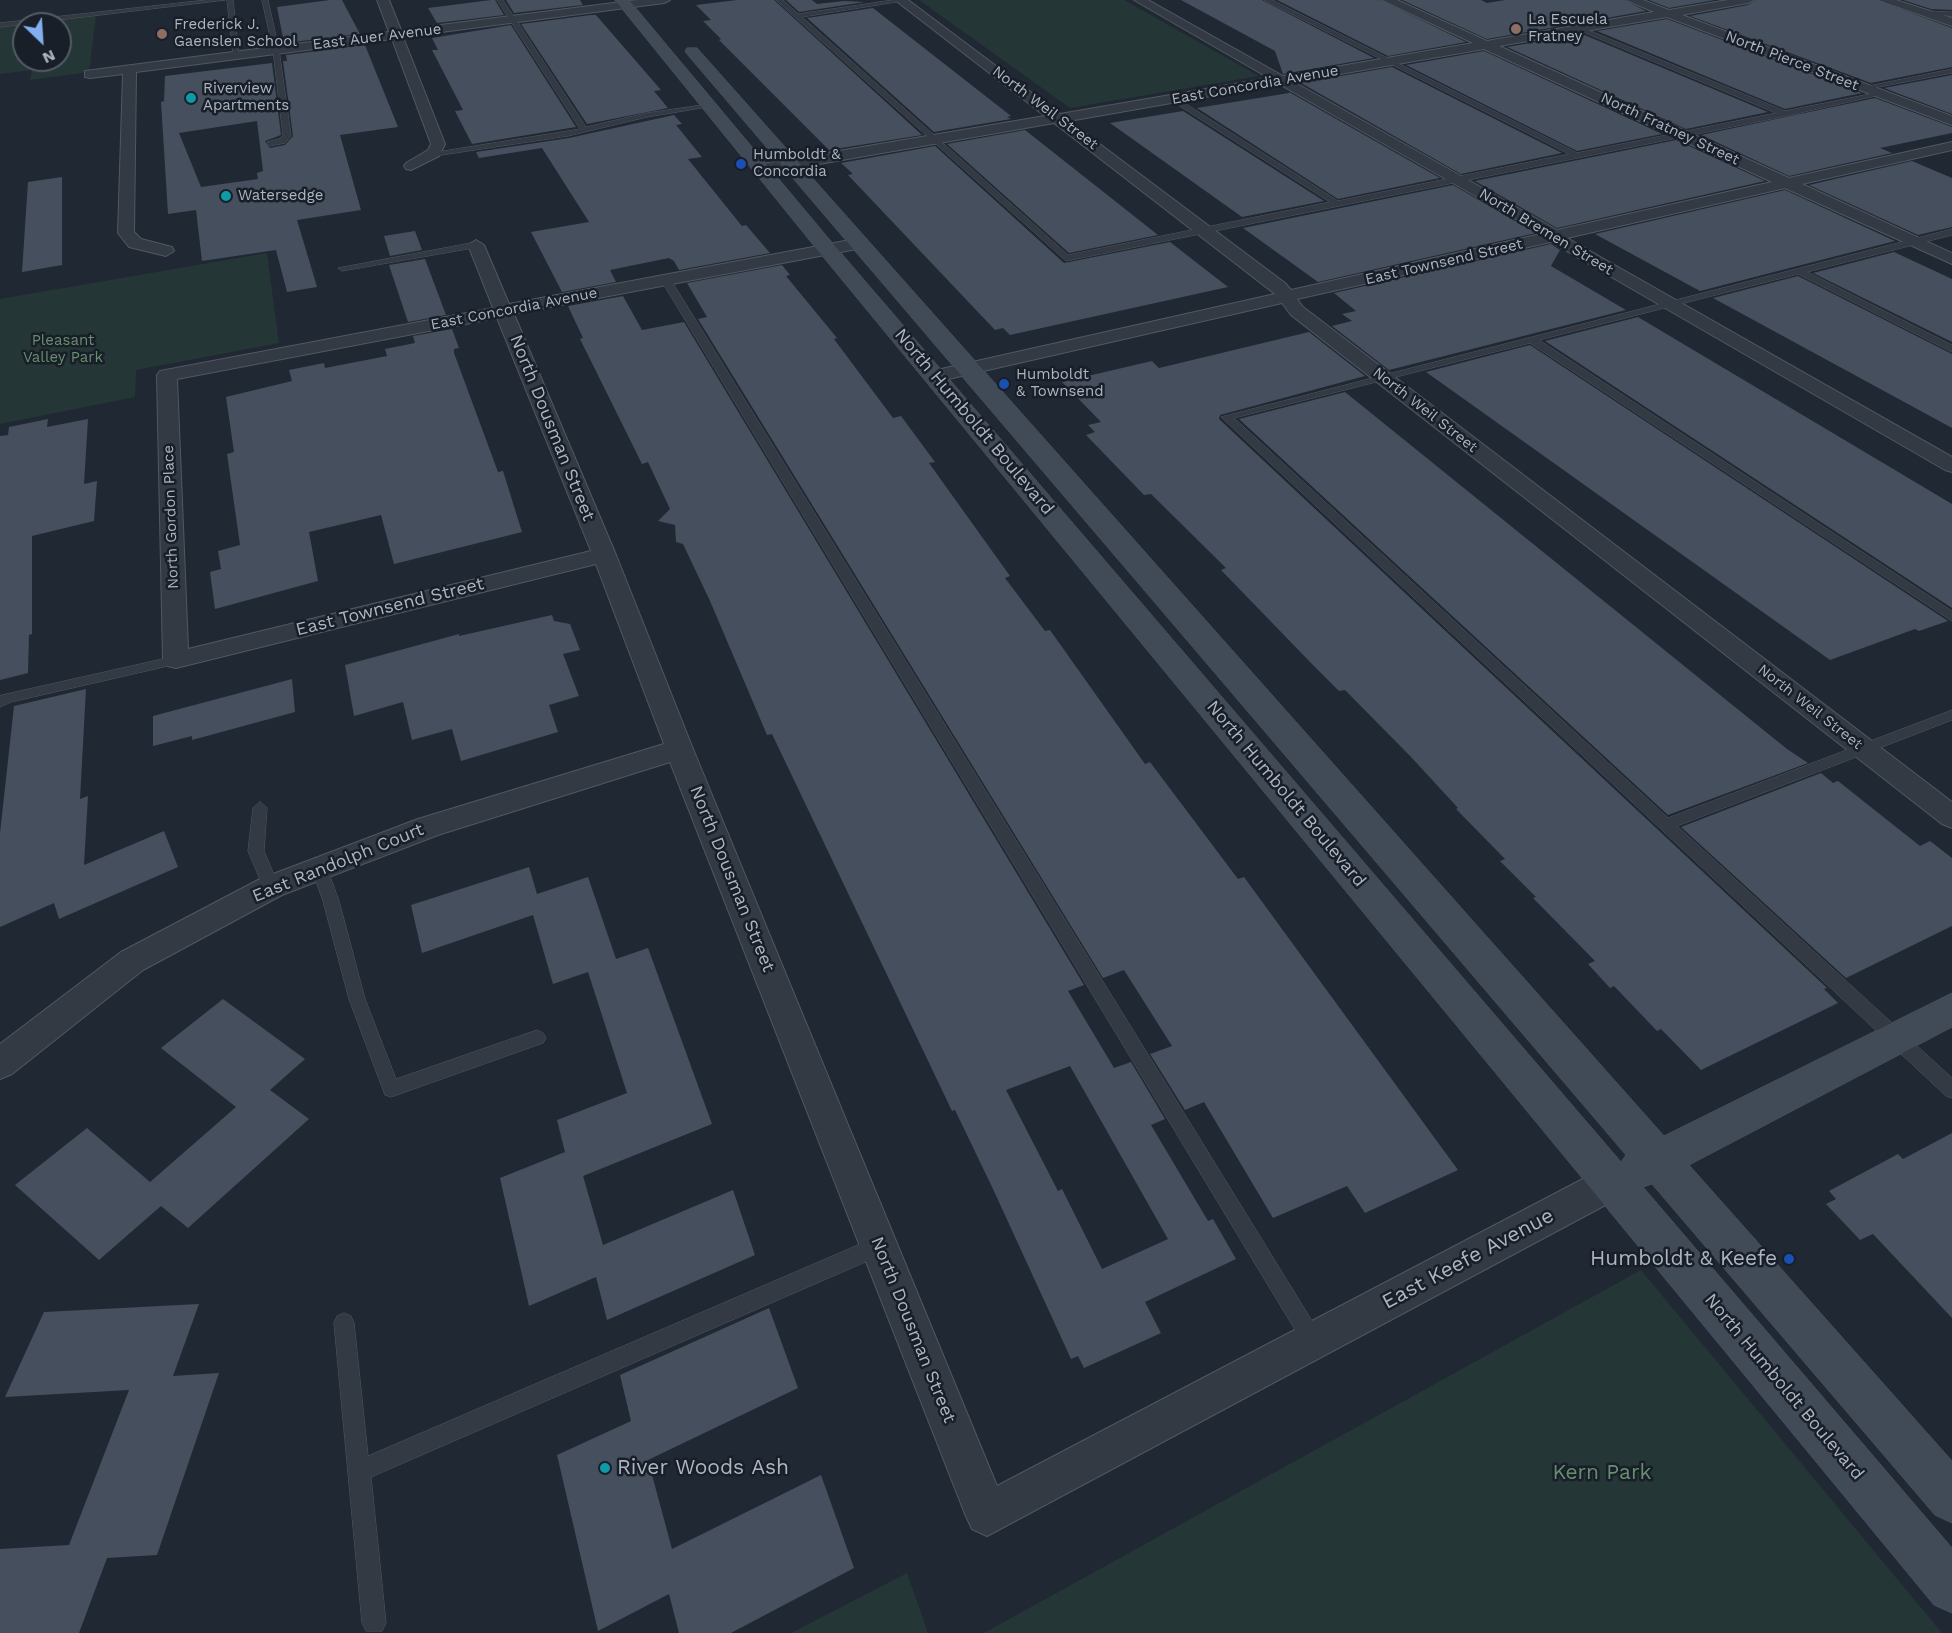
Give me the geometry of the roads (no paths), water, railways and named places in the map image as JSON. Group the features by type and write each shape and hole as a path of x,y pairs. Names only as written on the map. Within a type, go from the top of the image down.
{"main road":[{"name":"North Humboldt Boulevard","path":"642,1 709,106 861,243 1952,1497"},
{"name":"North Humboldt Boulevard","path":"642,1 777,166 828,249 1952,1587"},
{"name":"East Keefe Avenue","path":"1613,1182 1952,1009"}],"street":[{"path":"383,0 438,144 431,155 411,166"},
{"name":"North Weil Street","path":"903,0 1279,287 1297,311 1952,817"},
{"name":"North Bremen Street","path":"1140,0 1285,80 1952,466"},
{"name":"North Fratney Street","path":"1388,0 1952,259"},
{"name":"North Pierce Street","path":"1632,0 1952,121"},
{"name":"East Concordia Avenue","path":"777,166 1748,0"},
{"path":"1884,0 1952,22"},
{"name":"East Auer Avenue","path":"90,74 130,69 235,49 276,50 642,1"},
{"path":"130,69 126,233 135,243 166,251"},
{"name":"East Townsend Street","path":"935,376 1952,146"},
{"name":"East Concordia Avenue","path":"167,375 861,243"},
{"name":"North Dousman Street","path":"476,245 604,555 679,749 987,1514"},
{"name":"North Gordon Place","path":"167,375 176,660"},
{"name":"East Townsend Street","path":"176,660 604,555"},
{"name":"East Randolph Court","path":"0,1064 132,961 271,887 428,827 679,749"},
{"name":"East Keefe Avenue","path":"987,1514 1613,1182"}],"lane":[{"path":"0,24 222,0"},
{"path":"230,0 235,49"},
{"path":"265,0 276,50 287,136 282,141 270,144"},
{"path":"500,0 584,130"},
{"path":"779,0 1066,258 1880,94"},
{"path":"795,16 903,0"},
{"path":"1267,0 1578,156"},
{"path":"1925,13 1952,14"},
{"path":"1583,30 1786,114"},
{"path":"1863,88 1952,71"},
{"path":"1175,99 1338,204"},
{"path":"431,155 584,130 647,115 709,106"},
{"path":"1952,232 1226,417 1952,1089"},
{"path":"342,268 476,245"},
{"path":"1799,271 1952,349"},
{"path":"666,280 1313,1341"},
{"path":"1531,339 1952,617"},
{"path":"0,702 176,660"},
{"path":"1667,824 1866,750 1952,715"},
{"path":"260,808 256,851 271,887"},
{"path":"319,868 331,901 357,999 391,1089 537,1038"},
{"path":"359,1471 879,1246"},
{"path":"344,1323 375,1623"}],"place":[{"name":"La Escuela Fratney","path":"1516,29"},
{"name":"Frederick J. Gaenslen School","path":"162,34"},
{"name":"Riverview Apartments","path":"191,98"},
{"name":"Humboldt & Concordia","path":"741,164"},
{"name":"Watersedge","path":"226,196"},
{"name":"Humboldt & Townsend","path":"1004,384"},
{"name":"Humboldt & Keefe","path":"1789,1259"},
{"name":"River Woods Ash","path":"605,1468"}],"park label":[{"name":"Pleasant Valley Park","path":"63,350"},
{"name":"Kern Park","path":"1602,1473"}]}
